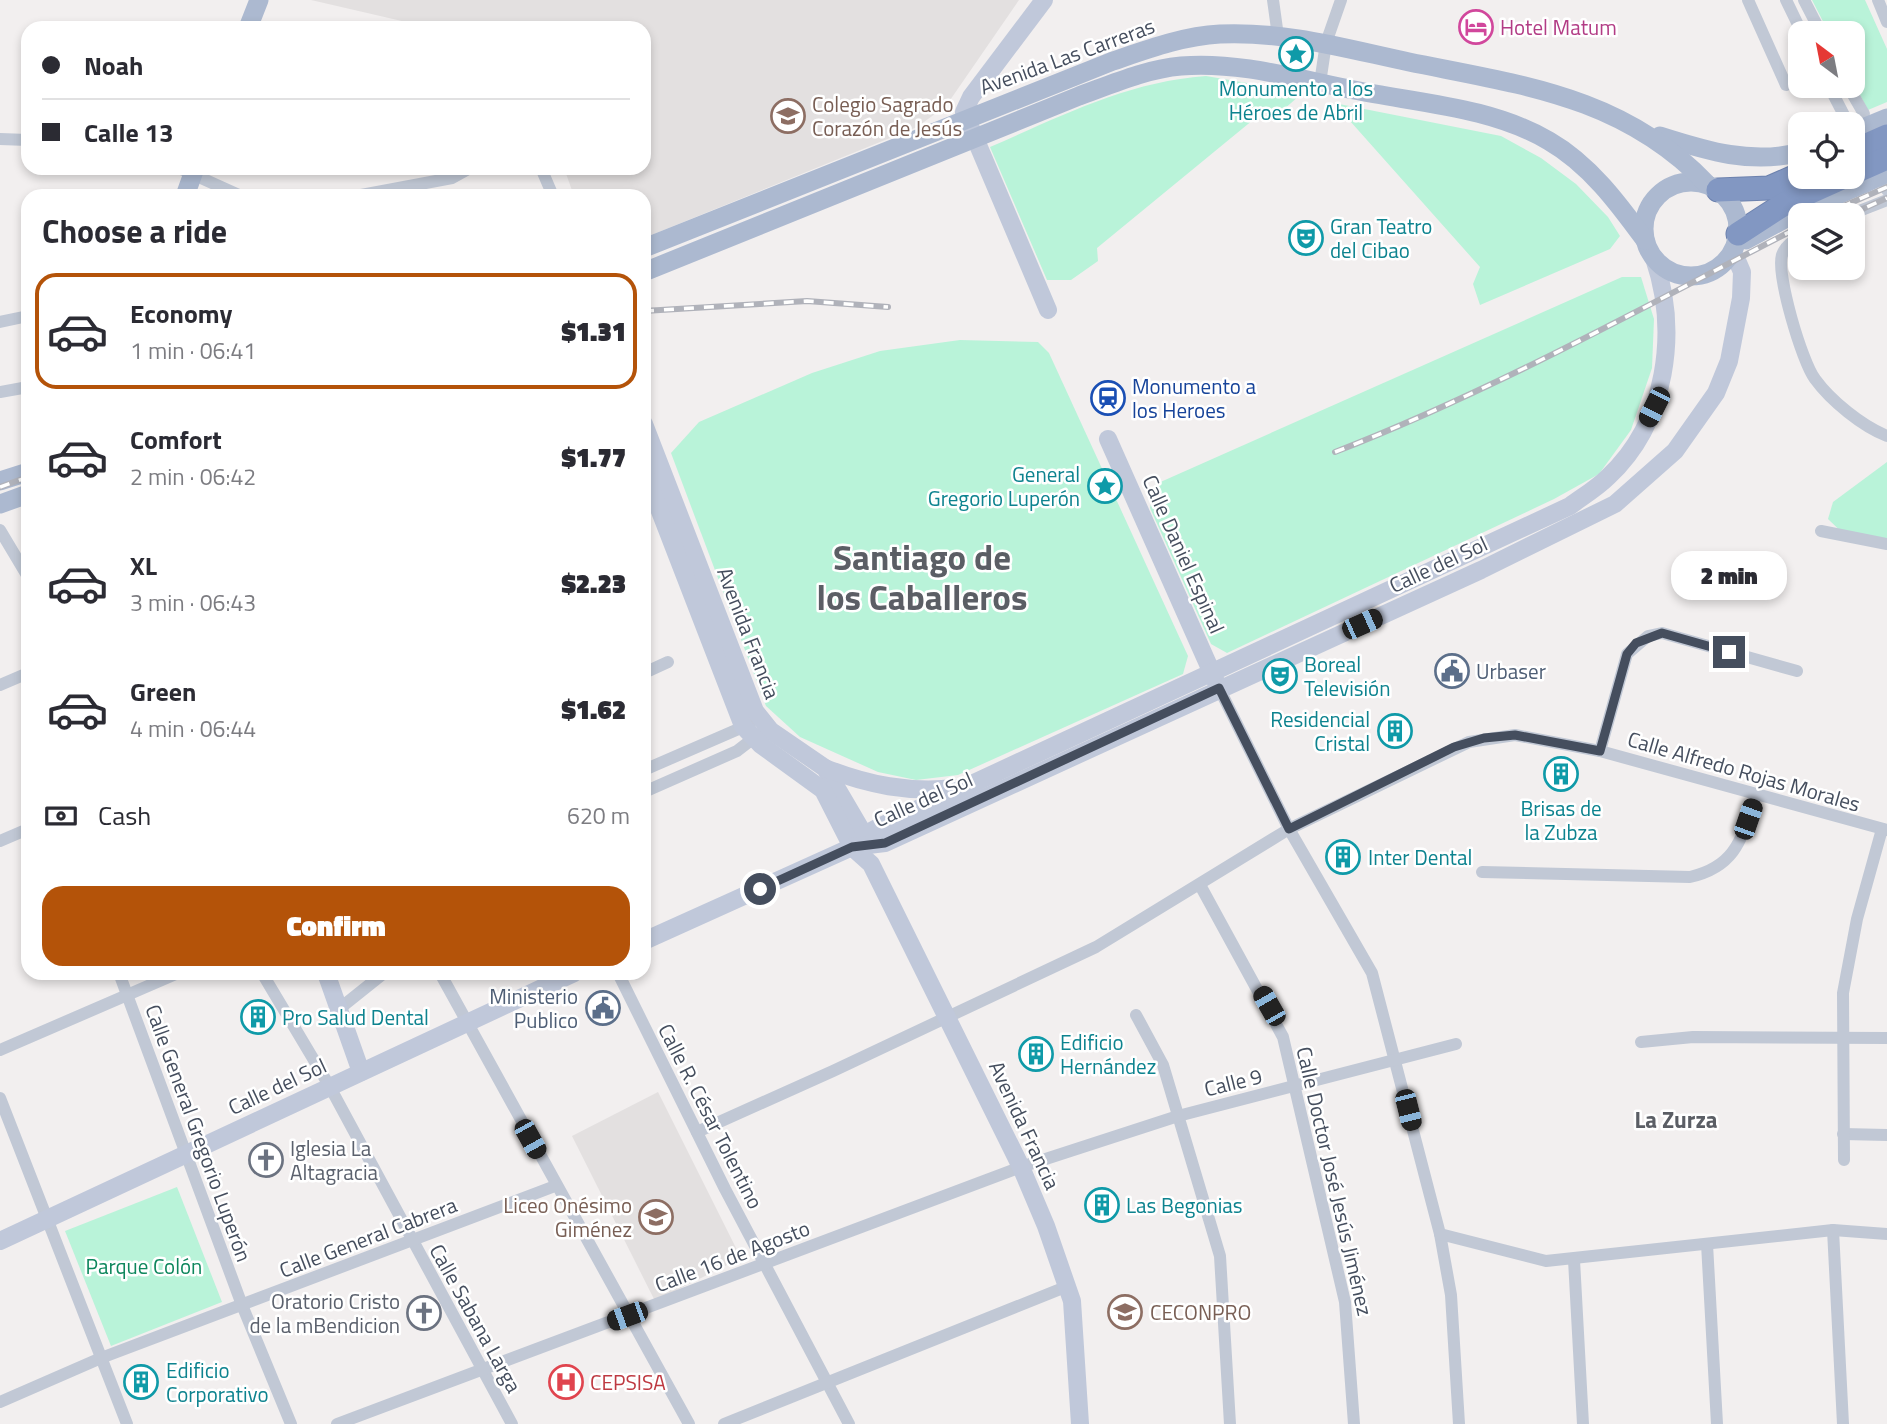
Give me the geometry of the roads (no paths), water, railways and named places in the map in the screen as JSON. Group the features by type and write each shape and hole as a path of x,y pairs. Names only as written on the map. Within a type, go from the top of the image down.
{"highway":[{"path":"1865,146 1887,136"},
{"path":"1865,171 1887,158"},
{"path":"1712,187 1769,188 1788,178"},
{"path":"1735,244 1788,182"}],"main road":[{"path":"251,21 259,0"},
{"path":"1044,0 971,97 966,105 965,118 1048,310"},
{"name":"Avenida Las Carreras","path":"651,245 965,118 1158,45 1221,34 1278,36 1326,43 1535,87 1607,112 1645,132 1712,187"},
{"name":"Avenida Las Carreras","path":"651,270 1118,81 1181,66 1214,66 1320,83 1508,121 1552,142 1587,170 1620,207 1644,240"},
{"path":"1865,124 1887,118"},
{"path":"1645,132 1788,174"},
{"path":"1865,176 1887,173"},
{"path":"1735,244 1734,209 1712,187 1678,183 1665,189 1647,211 1644,240 1654,258 1672,272 1698,275 1721,265 1735,244 1836,189"},
{"name":"Calle del Sol","path":"864,848 972,786 1215,680 1482,570 1615,504 1675,451 1716,393 1729,361 1741,298 1742,272 1735,244"},
{"name":"Calle del Sol","path":"651,938 864,848 897,838 1570,506 1608,477 1634,447 1654,407 1666,365 1664,310 1654,258"},
{"name":"Calle Daniel Espinal","path":"1108,439 1215,680"},
{"name":"Avenida Francia","path":"651,443 756,728 825,768 1021,1167 1068,1286 1080,1424"},
{"path":"0,481 21,474"},
{"name":"Avenida Francia","path":"651,486 756,728 823,790 864,848"},
{"path":"0,504 21,496"},
{"path":"1474,552 1482,570"},
{"path":"825,768 890,787 937,790 972,786"},
{"path":"329,980 361,1072"},
{"name":"Calle del Sol","path":"0,1241 559,980"}],"street":[{"path":"1273,0 1278,36"},
{"path":"1320,83 1326,43 1341,0"},
{"path":"1748,0 1786,85"},
{"path":"1786,0 1796,21"},
{"path":"1804,0 1815,21"},
{"path":"1878,0 1887,22"},
{"path":"0,139 21,140"},
{"path":"199,175 227,189"},
{"path":"393,189 457,175"},
{"path":"1865,209 1887,200"},
{"path":"1788,248 1782,255 1781,265 1803,360 1816,381 1834,399 1873,430 1887,436"},
{"path":"0,322 21,318"},
{"path":"0,392 21,388"},
{"path":"0,530 21,565"},
{"path":"1821,531 1887,544"},
{"path":"1600,751 1627,654 1648,636 1662,633 1797,671"},
{"path":"651,670 668,662"},
{"path":"0,685 21,676"},
{"path":"1215,680 1289,829 1372,973 1440,1234 1451,1295 1459,1424"},
{"path":"651,767 756,728"},
{"path":"651,789 737,751 756,728"},
{"name":"Calle Alfredo Rojas Morales","path":"697,1132 833,1072 1096,947 1289,829 1454,747 1484,738 1515,735 1600,751 1884,830"},
{"path":"1482,872 1588,877 1690,877 1704,874 1723,863 1740,843 1756,795"},
{"path":"1844,1160 1843,993 1857,919 1884,830"},
{"path":"0,841 21,832"},
{"name":"Calle Doctor José Jesús Jiménez","path":"1200,885 1269,1006 1283,1037 1345,1302 1354,1424"},
{"name":"Calle General Gregorio Luperón","path":"122,980 242,1305 291,1424"},
{"path":"0,1050 162,980"},
{"name":"Calle Sabana Larga","path":"266,980 330,1087 512,1424"},
{"path":"339,1009 375,980"},
{"path":"444,980 555,1186 689,1424"},
{"name":"Calle R. César Tolentino","path":"621,980 697,1132 849,1424"},
{"path":"1136,1015 1163,1065 1220,1256 1230,1424"},
{"path":"1641,1042 1693,1037 1887,1038"},
{"name":"Calle 9","path":"1021,1167 1178,1116 1456,1044"},
{"path":"0,1098 127,1424"},
{"path":"1843,1134 1887,1135"},
{"name":"Calle 16 de Agosto","path":"337,1424 1021,1167"},
{"name":"Calle General Cabrera","path":"0,1402 101,1358 555,1186"},
{"path":"1440,1234 1546,1261 1833,1230 1887,1234"},
{"path":"1833,1230 1843,1424"},
{"path":"1707,1244 1717,1424"},
{"path":"1574,1260 1584,1424"},
{"path":"724,1424 1068,1286"}],"railway":[{"path":"1850,203 1887,187"},
{"path":"1865,208 1887,198"},
{"path":"1335,452 1513,374 1788,233"},
{"path":"651,311 807,301 888,307"},
{"path":"0,487 21,480"}],"place":[{"name":"Hotel Matum","path":"1476,27"},
{"name":"Monumento a los Héroes de Abril","path":"1296,54"},
{"name":"Colegio Sagrado Corazón de Jesús","path":"788,116"},
{"name":"Gran Teatro del Cibao","path":"1306,238"},
{"name":"Monumento a los Heroes","path":"1108,398"},
{"name":"General Gregorio Luperón","path":"1105,486"},
{"name":"Urbaser","path":"1452,671"},
{"name":"Boreal Televisión","path":"1280,676"},
{"name":"Residencial Cristal","path":"1395,731"},
{"name":"Brisas de la Zubza","path":"1561,774"},
{"name":"Inter Dental","path":"1343,857"},
{"name":"Ministerio Publico","path":"603,1008"},
{"name":"Pro Salud Dental","path":"258,1017"},
{"name":"Edificio Hernández","path":"1036,1054"},
{"name":"Iglesia La Altagracia","path":"266,1160"},
{"name":"Las Begonias","path":"1102,1205"},
{"name":"Liceo Onésimo Giménez","path":"656,1217"},
{"name":"CECONPRO","path":"1125,1312"},
{"name":"Oratorio Cristo de la mBendicion","path":"424,1313"},
{"name":"Edificio Corporativo","path":"141,1382"},
{"name":"CEPSISA","path":"566,1382"}],"district":[{"name":"Santiago de los Caballeros","path":"922,577"},
{"name":"La Zurza","path":"1676,1119"}],"park label":[{"name":"Parque Colón","path":"144,1266"}]}
